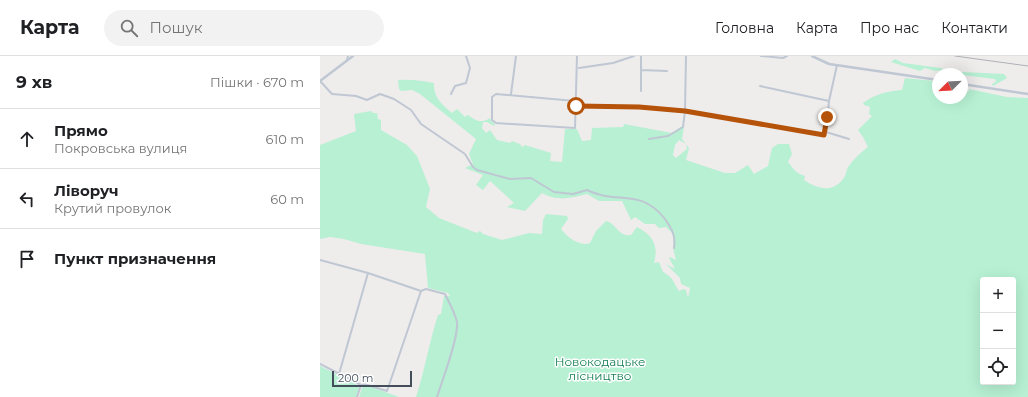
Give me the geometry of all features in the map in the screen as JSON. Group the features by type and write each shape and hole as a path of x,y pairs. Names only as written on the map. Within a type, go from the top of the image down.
{"street":[{"path":"353,56 320,81 332,94 356,96 367,100 380,94 394,99 411,110 424,127 465,154 473,167 477,170 510,179 531,178 554,192 573,194 587,190 600,196 623,197 647,202 660,212 672,228 676,238 674,248"},
{"path":"451,94 454,87 466,83 470,68 466,56"},
{"path":"511,95 516,56"},
{"path":"575,101 496,94 493,95 491,116 492,122 575,128 576,106 575,81 578,68 577,56"},
{"path":"578,68 613,63 634,56"},
{"path":"641,56 641,91"},
{"path":"649,138 668,136 683,126 685,111 686,56"},
{"path":"761,56 783,58 788,56"},
{"path":"812,56 821,61 837,65 932,79"},
{"path":"826,132 829,101 837,65"},
{"path":"641,70 667,71"},
{"path":"968,85 1028,94"},
{"path":"760,86 829,101"},
{"path":"576,106 639,107 685,111 785,127 818,135 824,135 826,132"},
{"path":"826,132 849,139"},
{"path":"320,260 368,273 421,292"},
{"path":"339,374 368,273"},
{"path":"320,364 361,385 367,385 386,391 421,292 426,289 445,294 456,318 457,327 449,360 437,397"},
{"path":"357,397 361,385"}],"green space":[{"path":"895,59 903,63 941,68 932,68 932,70 925,68 920,71 891,62"},
{"path":"968,72 1004,74 1007,78 993,86 992,84 996,82 995,79 968,76"},
{"name":"Новокодацьке лісництво","path":"905,78 932,81 932,104 968,104 969,89 1007,97 1028,98 1028,397 416,397 438,315 441,314 444,296 450,296 448,293 428,288 425,254 361,244 330,237 320,239 320,145 356,131 354,114 371,111 373,113 377,113 378,119 381,120 381,130 407,145 417,156 430,189 426,207 439,218 477,233 480,231 483,234 502,240 529,233 542,234 543,220 546,214 567,216 568,219 561,229 574,240 582,244 590,243 596,231 606,221 612,224 623,234 627,235 631,235 637,227 651,237 656,251 654,263 659,262 663,272 671,278 679,291 683,289 686,290 688,298 690,288 681,284 680,278 666,264 675,269 669,258 670,257 676,260 673,248 674,235 666,227 659,228 655,224 645,224 635,217 631,220 622,201 599,201 587,194 569,198 554,198 542,193 525,211 507,207 514,203 490,181 483,190 476,185 483,175 465,168 473,164 469,154 476,139 420,94 412,90 401,91 399,89 398,80 416,80 434,83 437,97 452,113 457,109 465,117 468,115 479,121 484,121 490,118 495,124 494,126 487,122 483,122 482,128 486,133 490,130 497,140 510,143 512,141 520,144 522,147 525,145 551,153 550,161 562,162 565,129 577,129 582,141 591,140 592,128 623,127 624,124 672,133 682,126 684,127 682,139 686,144 689,148 686,160 725,173 735,173 748,165 754,174 768,166 772,148 778,144 789,144 792,154 788,162 793,169 805,176 804,180 824,188 834,187 839,184 844,178 850,164 868,147 858,130 872,116 869,114 870,107 864,105 863,103 872,97 902,90","holes":["679,140 686,144 687,149 676,158 673,155 675,145"]},
{"path":"320,366 356,384 359,388 356,397 320,397"},
{"path":"363,385 366,385 399,397 359,397"}],"railway":[{"path":"955,56 1028,66"}],"route":[{"path":"576,106 600,108 639,107 685,111 792,128 818,135 824,135 826,132 827,117"}]}
